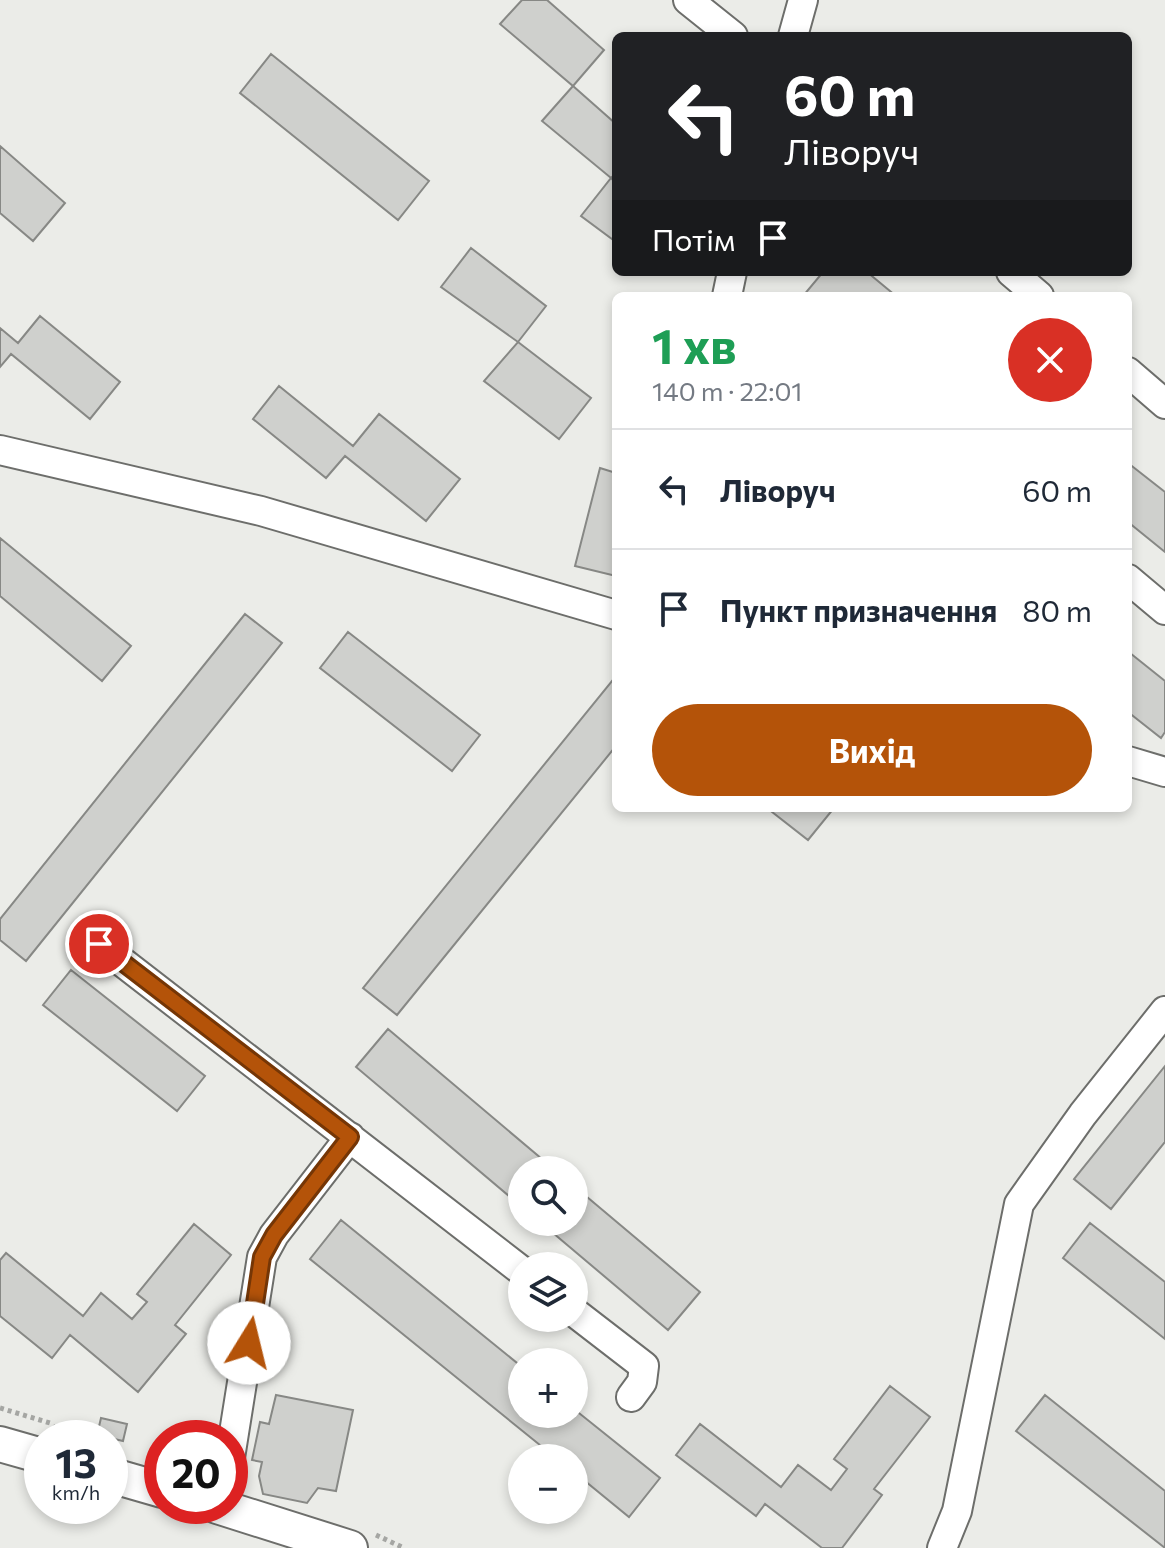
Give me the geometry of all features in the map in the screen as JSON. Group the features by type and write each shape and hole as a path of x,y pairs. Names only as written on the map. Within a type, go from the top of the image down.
{"main road":[{"path":"0,1444 24,1451"},
{"path":"248,1515 350,1548"}],"street":[{"path":"688,0 728,32"},
{"path":"794,32 803,0"},
{"path":"1016,276 1034,292"},
{"path":"1132,375 1165,404"},
{"path":"0,450 261,511 612,614"},
{"path":"1132,582 1165,610"},
{"path":"1132,762 1165,772"},
{"path":"99,944 508,1260"},
{"path":"942,1548 957,1511 1019,1204 1083,1114 1165,1011"},
{"path":"236,1420 262,1257 274,1235 350,1137"},
{"path":"588,1323 644,1366 642,1382 631,1397"}],"building":[{"path":"522,0 547,0 604,50 573,86 500,24"},
{"path":"271,54 429,181 398,220 240,93"},
{"path":"573,86 612,120 612,177 611,178 542,121"},
{"path":"0,146 65,203 33,241 0,213"},
{"path":"611,178 612,239 581,216"},
{"path":"471,248 546,306 518,342 441,287"},
{"path":"820,276 872,276 891,292 806,292"},
{"path":"40,316 120,382 90,419 11,354 0,367 0,328 18,343"},
{"path":"518,342 591,398 559,439 484,381"},
{"path":"279,386 353,446 379,414 460,479 426,521 345,456 326,478 253,419"},
{"path":"1132,466 1165,492 1165,552 1132,525"},
{"path":"600,468 612,472 612,575 575,566"},
{"path":"0,538 131,646 102,681 0,596"},
{"path":"245,614 282,643 26,961 0,940 0,919"},
{"path":"348,632 480,735 452,771 320,668"},
{"path":"1132,655 1165,681 1165,732 1161,738 1132,715"},
{"path":"612,681 612,751 397,1015 363,988"},
{"path":"772,812 831,812 808,840"},
{"path":"71,970 205,1076 177,1111 43,1005"},
{"path":"388,1029 538,1156 508,1156 508,1195 356,1067"},
{"path":"1165,1066 1165,1142 1111,1209 1074,1179"},
{"path":"588,1198 700,1292 668,1330 588,1262 588,1252 576,1252 557,1236 588,1236"},
{"path":"341,1220 508,1356 508,1419 310,1259"},
{"path":"1090,1223 1165,1282 1165,1339 1063,1258"},
{"path":"194,1224 231,1255 175,1325 186,1334 138,1392 70,1335 52,1358 0,1316 0,1260 6,1253 83,1316 101,1293 132,1319 147,1302 137,1294"},
{"path":"890,1386 930,1417 874,1489 882,1495 842,1548 822,1548 765,1504 756,1516 676,1455 700,1424 781,1487 798,1465 831,1490 847,1469 834,1459"},
{"path":"276,1395 353,1410 336,1491 318,1488 307,1503 263,1494 259,1476 262,1462 252,1460 260,1422 269,1424"},
{"path":"1045,1395 1165,1491 1165,1548 1016,1431"},
{"path":"588,1420 660,1478 629,1517 588,1483 588,1444 539,1444 519,1428 588,1428"}],"route":[{"path":"99,944 350,1137 274,1235 262,1257 249,1343"}]}
